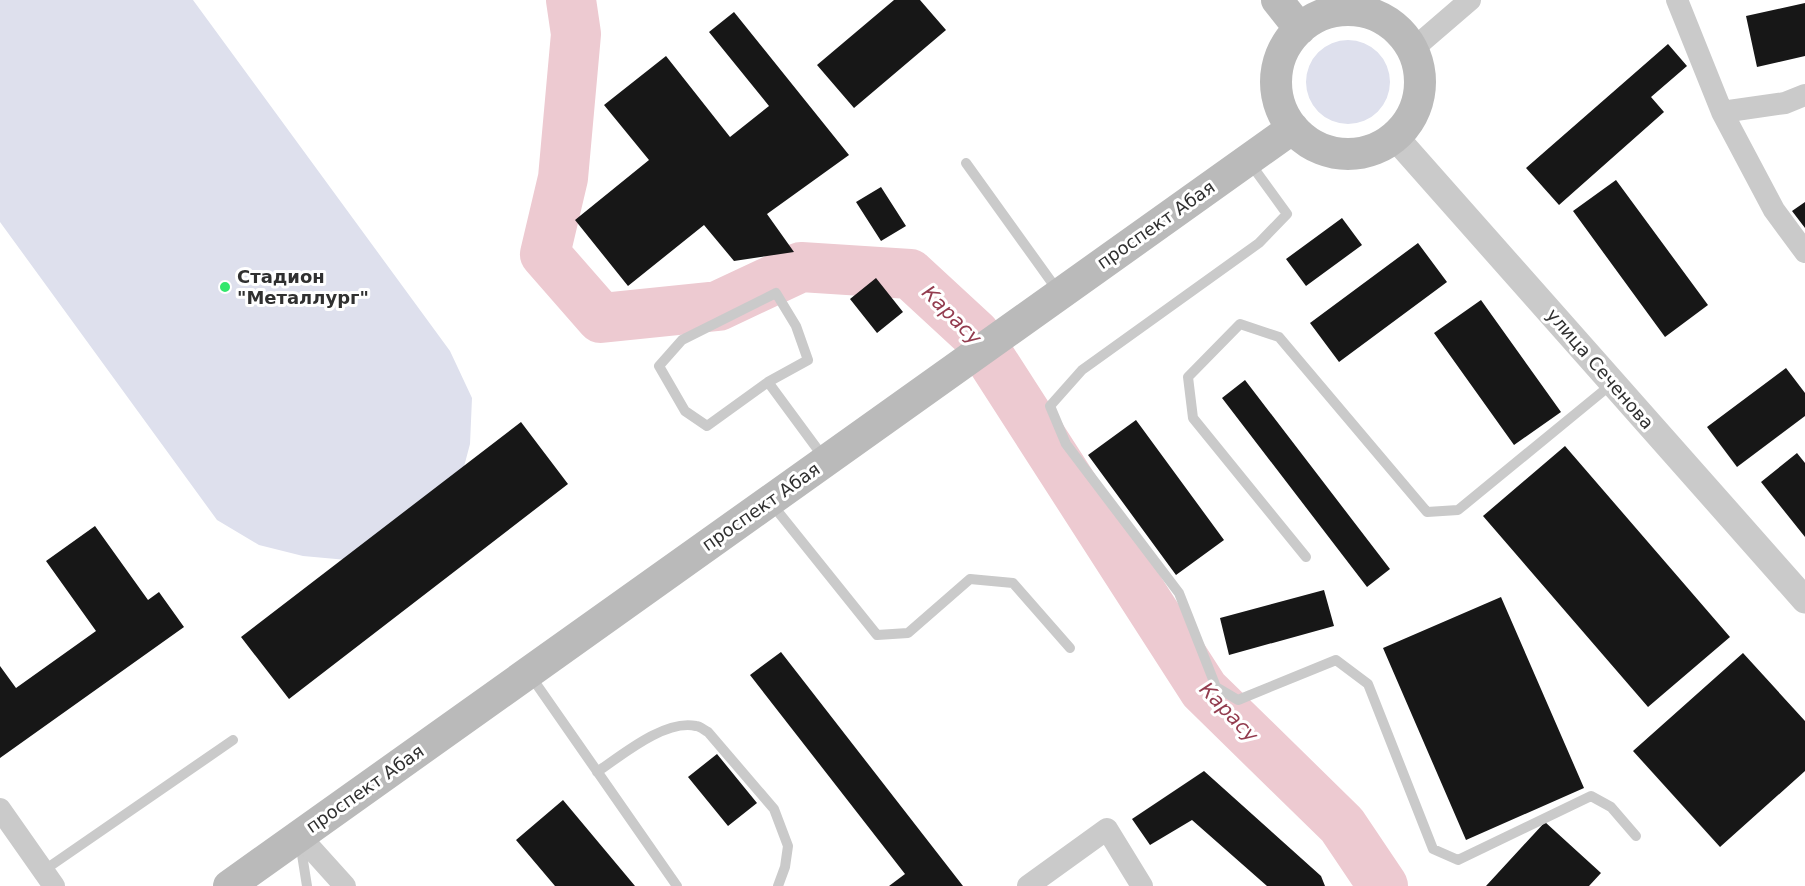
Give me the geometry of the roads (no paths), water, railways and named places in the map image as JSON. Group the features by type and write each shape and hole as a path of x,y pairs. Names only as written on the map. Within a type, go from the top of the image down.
{"main road":[{"path":"1277,0 1300,29"},
{"path":"1353,10 1368,13 1393,25 1413,49 1420,75 1418,103 1412,116 1395,137 1370,151 1342,154 1315,146 1293,128 1280,104 1276,90 1276,77 1283,51 1300,29 1325,14 1353,10"},
{"name":"проспект Абая","path":"229,886 1293,128"}],"street":[{"path":"1413,49 1470,0"},
{"path":"1677,0 1722,112 1774,210 1805,252"},
{"path":"1722,112 1785,103 1805,95"},
{"name":"улица Сеченова","path":"1395,137 1805,600"},
{"path":"0,809 49,878"},
{"path":"1028,886 1107,830 1142,886"},
{"path":"300,835 345,886"}],"lane":[{"path":"1248,160 1287,214 1259,243 1082,370 1050,406 1066,444 1179,593 1216,687 1238,700 1336,660 1368,684 1433,849 1458,860 1592,796 1611,807 1636,836"},
{"path":"966,163 1060,294"},
{"path":"776,293 796,326 808,360 768,382 707,426 685,411 659,366 682,340 776,293"},
{"path":"1306,557 1193,418 1188,377 1240,324 1279,337 1427,512 1458,510 1613,383"},
{"path":"768,382 826,461"},
{"path":"769,501 877,635 908,633 970,579 1013,583 1070,648"},
{"path":"528,673 677,886"},
{"path":"597,772 660,730 697,726 708,732 774,808 788,846 785,867 778,886"},
{"path":"49,878 233,740"},
{"path":"300,835 307,886"}],"waterway":[{"name":"Карасу","path":"571,0 576,34 563,178 545,254 601,318 718,306 801,267 910,274 975,334 1204,690 1342,825 1383,886"}],"place":[{"name":"Стадион \"Металлург\"","path":"225,287"}]}
